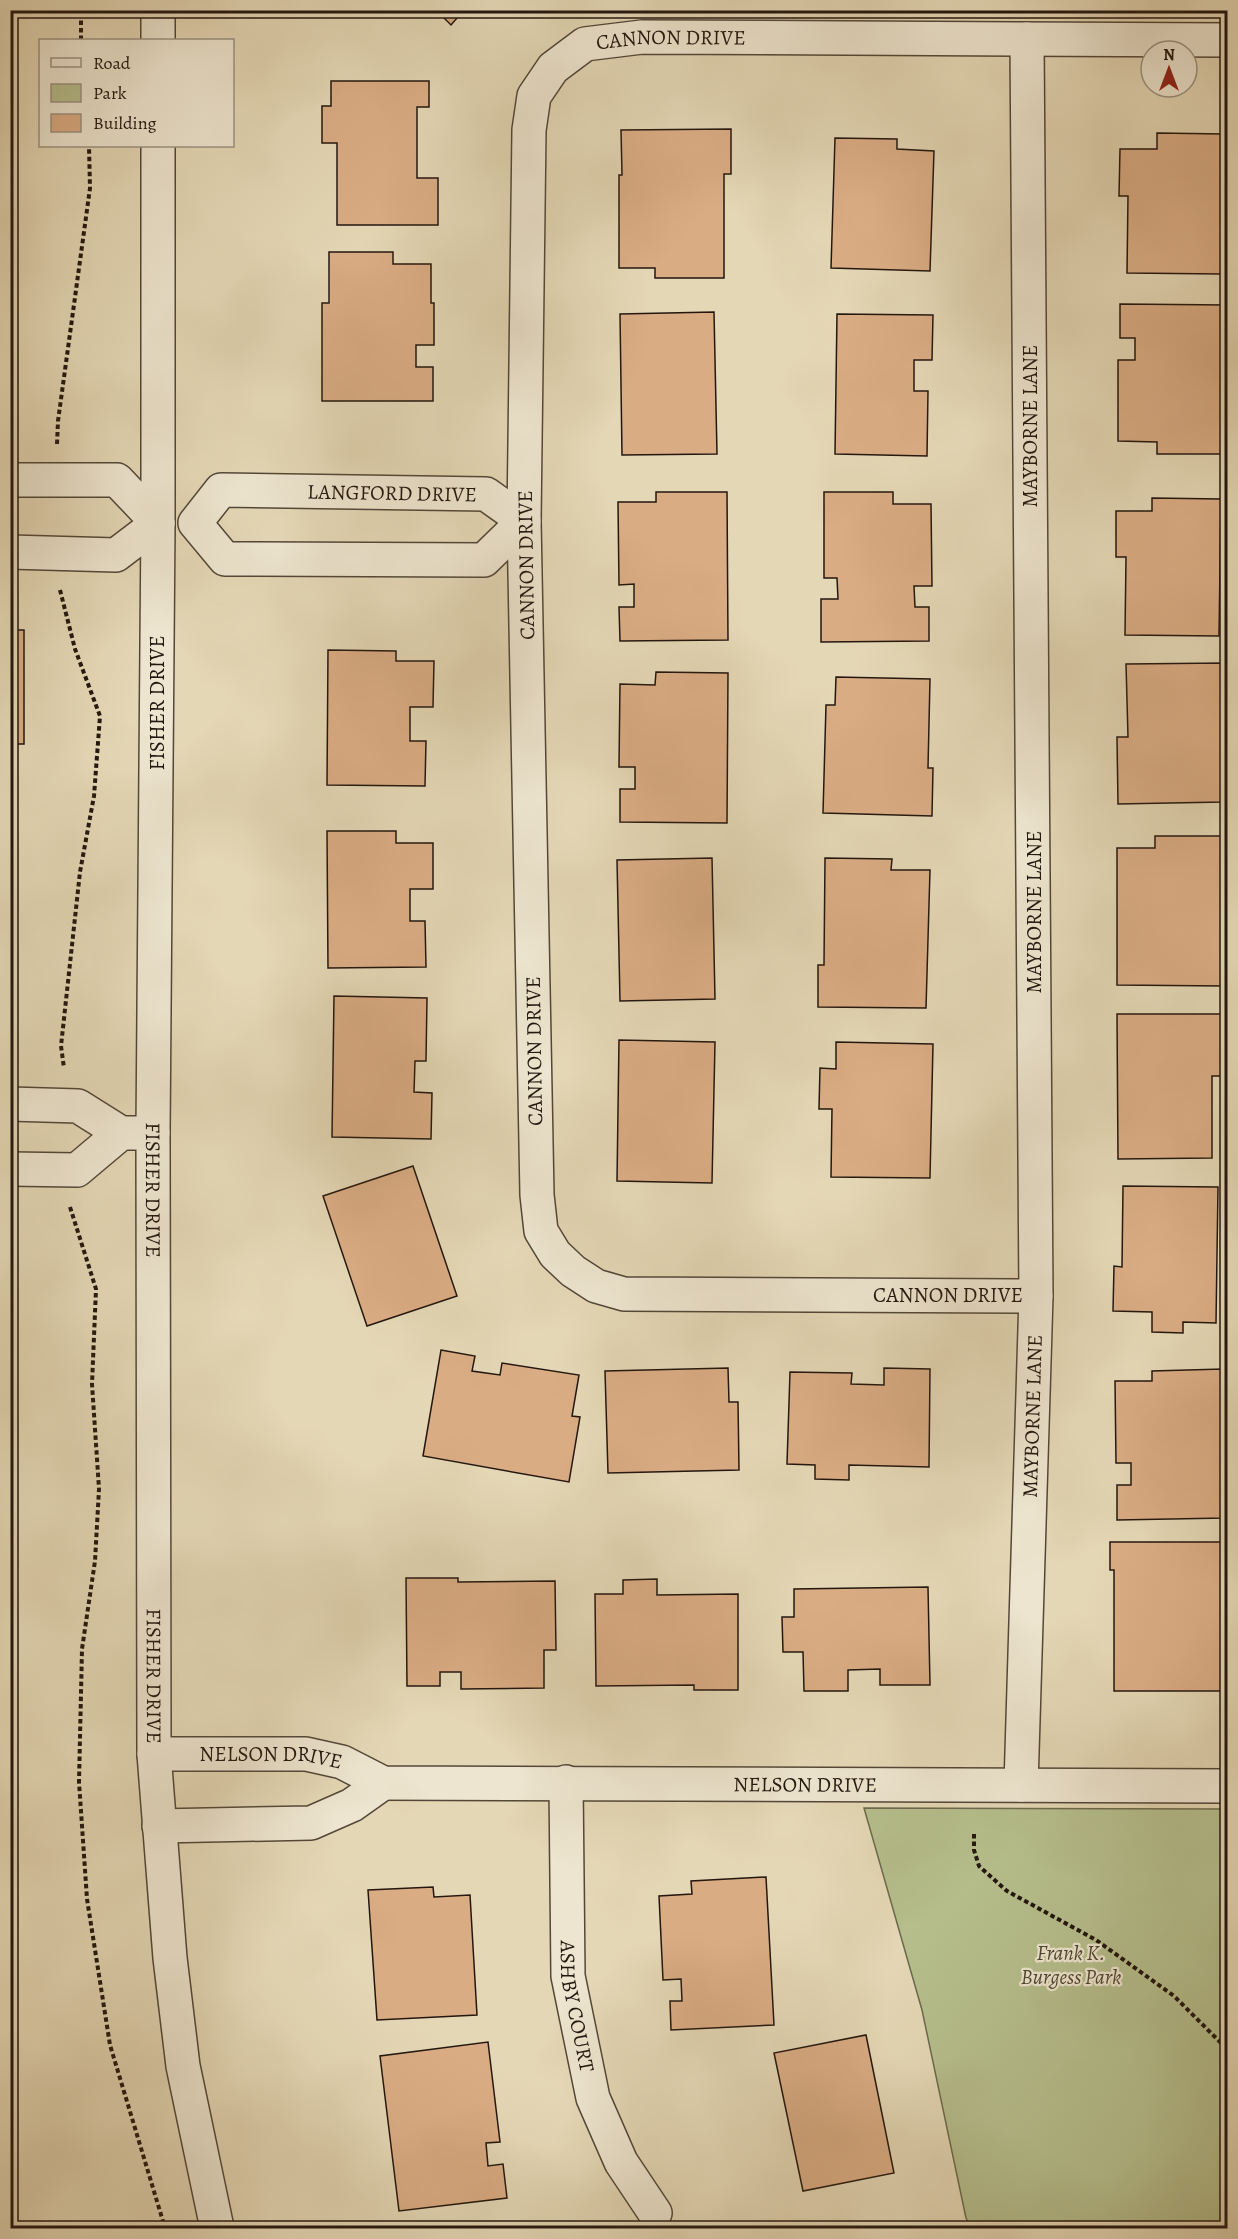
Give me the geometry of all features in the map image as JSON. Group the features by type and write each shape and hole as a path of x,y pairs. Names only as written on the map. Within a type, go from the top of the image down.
{"street":[{"path":"159,10 159,39"},
{"name":"CANNON DRIVE","path":"1036,1296 624,1294 596,1286 573,1270 555,1254 541,1231 537,1195 524,521 529,130 534,96 553,68 585,44 642,37 1227,40"},
{"name":"MAYBORNE LANE","path":"1021,1785 1036,1296 1027,39"},
{"name":"FISHER DRIVE","path":"159,147 159,523 153,1133 154,1754 170,1958 183,2066 217,2229"},
{"path":"10,480 117,480 159,523"},
{"name":"LANGFORD DRIVE","path":"195,523 221,490 486,494 524,521"},
{"path":"10,552 116,555 159,523 195,523 225,559 484,560 524,521"},
{"path":"10,1104 78,1106 121,1133 153,1133"},
{"path":"10,1169 76,1170 121,1133"},
{"name":"NELSON DRIVE","path":"154,1754 306,1754 342,1762 383,1783 1227,1786"},
{"name":"ASHBY COURT","path":"566,1782 568,1976 593,2098 621,2162 655,2212"},
{"name":"NELSON DRIVE","path":"159,1826 311,1823 352,1805 383,1783"}],"path":[{"path":"81,10 81,39"},
{"path":"57,451 58,421 90,188 89,147"},
{"path":"59,588 75,649 100,716 94,796 80,872 61,1046 64,1070"},
{"path":"68,1202 96,1289 92,1384 99,1489 95,1561 82,1650 79,1782 87,1899 110,2045 165,2229"},
{"path":"974,1834 974,1850 979,1866 1007,1891 1096,1940 1174,1996 1227,2050"}],"green space":[{"name":"Frank K. Burgess Park","path":"864,1808 1227,1809 1227,2228 971,2228 966,2218 922,2010"}],"building":[{"path":"436,10 464,10 451,25"},
{"path":"331,81 429,81 429,107 417,107 417,178 438,178 438,225 337,225 337,143 322,143 322,106 331,106"},
{"path":"731,129 731,174 724,174 724,278 655,278 655,268 619,268 621,130"},
{"path":"1157,133 1223,134 1221,274 1127,273 1128,196 1119,196 1120,149 1157,149"},
{"path":"835,138 897,139 897,149 934,151 930,271 831,268"},
{"path":"329,252 393,252 393,264 431,264 434,345 416,345 416,367 433,367 433,401 322,401 322,303 329,303"},
{"path":"1120,304 1228,305 1227,454 1157,454 1157,442 1118,441 1118,360 1135,360 1135,338 1120,338"},
{"path":"714,312 717,454 622,455 620,314"},
{"path":"837,314 933,315 932,360 914,360 914,391 928,391 927,456 835,454"},
{"path":"656,492 727,492 728,640 620,641 619,607 634,607 634,584 619,585 618,502 656,502"},
{"path":"824,492 893,492 893,504 931,504 932,586 914,586 915,607 929,607 929,641 821,642 821,599 838,599 837,578 824,578"},
{"path":"1152,498 1221,499 1219,636 1125,635 1126,557 1116,557 1116,511 1152,511"},
{"path":"10,630 24,630 24,744 10,744"},
{"path":"328,650 396,651 396,661 434,661 433,707 410,707 410,741 426,741 425,786 327,785"},
{"path":"1225,663 1226,732 1222,732 1223,802 1118,804 1117,737 1128,737 1126,664"},
{"path":"656,672 728,673 727,823 620,822 620,789 635,789 635,767 619,767 620,684 655,685"},
{"path":"836,677 930,679 928,768 933,768 932,816 823,813 826,705 835,705"},
{"path":"327,831 396,831 396,843 433,843 433,889 410,889 410,921 425,921 426,967 328,968"},
{"path":"1155,836 1225,836 1224,986 1117,985 1117,848 1155,848"},
{"path":"712,858 715,999 620,1001 617,860"},
{"path":"825,858 892,859 891,870 930,870 926,1008 818,1007 818,965 824,965"},
{"path":"334,996 427,998 426,1061 415,1061 414,1092 432,1093 431,1139 332,1137"},
{"path":"1117,1014 1223,1014 1223,1076 1212,1076 1212,1158 1118,1159"},
{"path":"619,1040 715,1042 712,1183 617,1181"},
{"path":"836,1042 933,1044 930,1178 831,1177 832,1109 819,1109 820,1068 836,1069"},
{"path":"413,1166 457,1296 367,1326 323,1196"},
{"path":"1123,1186 1218,1187 1216,1323 1183,1322 1183,1333 1152,1332 1152,1312 1113,1311 1114,1266 1122,1267"},
{"path":"441,1350 475,1356 472,1371 500,1375 502,1363 579,1375 572,1416 580,1417 569,1482 423,1456"},
{"path":"728,1368 729,1402 738,1402 739,1470 608,1473 605,1371"},
{"path":"884,1368 930,1369 929,1467 849,1465 849,1480 815,1479 815,1465 787,1464 790,1372 852,1373 851,1384 884,1385"},
{"path":"1223,1369 1225,1518 1117,1520 1117,1485 1131,1485 1131,1463 1116,1463 1115,1381 1152,1381 1152,1371"},
{"path":"1110,1542 1224,1542 1224,1691 1114,1691 1114,1570 1110,1570"},
{"path":"406,1578 458,1578 458,1582 555,1581 556,1650 544,1650 544,1688 461,1689 461,1672 440,1672 440,1686 407,1686"},
{"path":"657,1579 657,1595 738,1594 738,1690 694,1690 694,1685 596,1686 595,1594 623,1594 623,1580"},
{"path":"928,1587 930,1685 880,1685 880,1669 848,1670 848,1691 804,1691 803,1652 783,1652 782,1617 794,1617 794,1589"},
{"path":"766,1877 774,2025 671,2030 670,2001 682,2001 681,1979 663,1980 659,1896 692,1894 691,1881"},
{"path":"433,1887 434,1897 470,1895 477,2015 377,2020 368,1890"},
{"path":"866,2035 894,2173 803,2191 774,2053"},
{"path":"488,2042 500,2142 486,2143 488,2166 503,2164 507,2198 399,2211 380,2056"}]}
